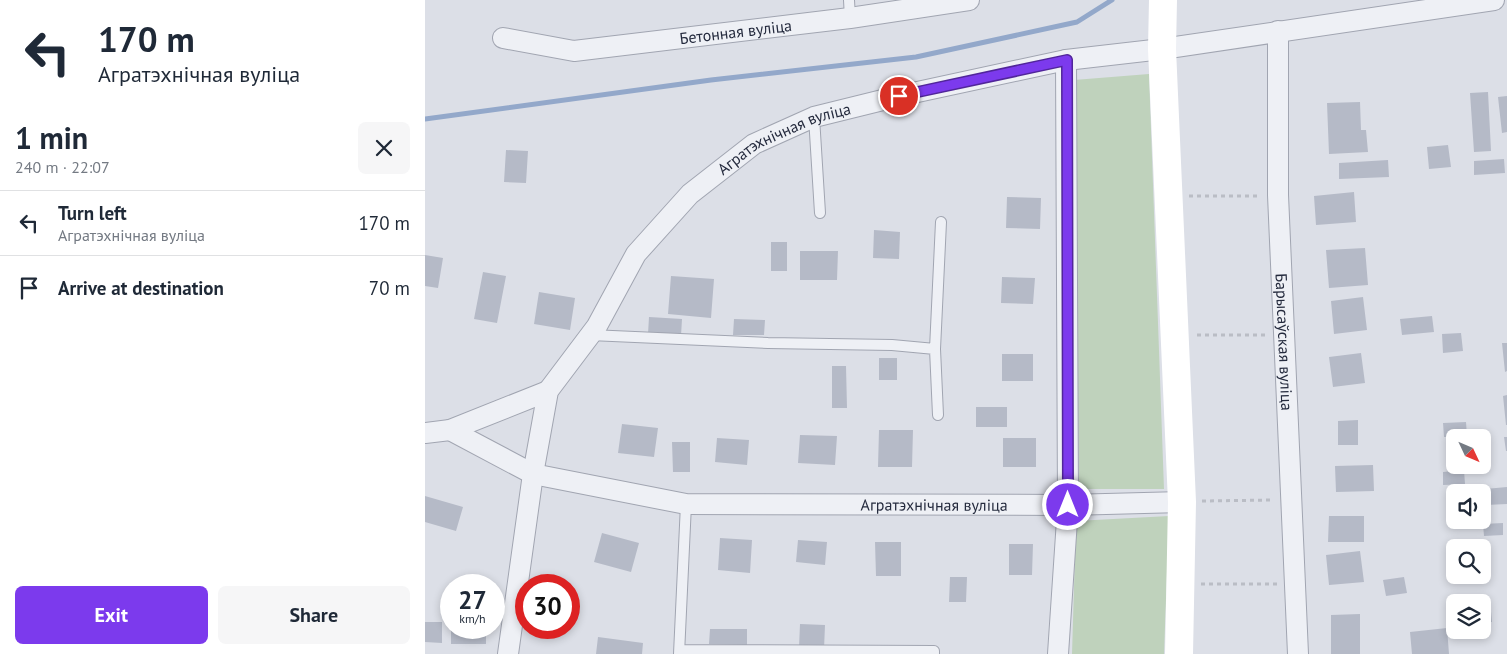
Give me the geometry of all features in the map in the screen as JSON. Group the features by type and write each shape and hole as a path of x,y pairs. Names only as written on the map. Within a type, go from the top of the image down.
{"street":[{"name":"Бетонная вуліца","path":"503,38 574,51 849,9 969,0"},
{"path":"1163,0 1162,48 1182,502 1179,654"},
{"path":"1162,48 1494,0"},
{"name":"Барысаўская вуліца","path":"1278,31 1278,195 1298,654"},
{"name":"Агратэхнічная вуліца","path":"508,654 533,474 548,391 590,335 636,254 690,194 754,144 814,118 899,96 1067,60 1162,48"},
{"path":"1058,654 1068,505 1067,60"},
{"path":"425,433 450,430 548,391"},
{"path":"450,430 533,474"},
{"name":"Агратэхнічная вуліца","path":"533,474 686,504 1068,505 1182,502"}],"lane":[{"path":"814,118 820,212"},
{"path":"938,415 935,349 941,222"},
{"path":"590,335 768,343 892,345 935,349"},
{"path":"686,504 679,652 934,651 935,654"}],"path":[{"path":"1168,196 1278,195"},
{"path":"1174,336 1284,335"},
{"path":"1182,502 1291,500"},
{"path":"1180,584 1295,584"}],"green space":[{"path":"1149,74 1164,489 1079,489 1074,80"},
{"path":"1169,516 1164,654 1072,654 1076,521"}],"building":[{"path":"1488,92 1491,151 1474,152 1470,93"},
{"path":"1507,96 1507,132 1502,133 1498,97"},
{"path":"1360,102 1361,130 1366,130 1368,152 1329,154 1327,103"},
{"path":"1448,145 1451,167 1429,169 1427,147"},
{"path":"506,150 528,151 526,183 504,182"},
{"path":"1504,159 1505,173 1474,175 1474,161"},
{"path":"1388,160 1389,177 1339,179 1339,163"},
{"path":"1354,192 1356,222 1316,225 1314,196"},
{"path":"1007,197 1041,198 1040,229 1006,228"},
{"path":"874,230 900,232 899,259 873,258"},
{"path":"771,242 787,242 787,271 771,271"},
{"path":"1365,248 1368,285 1329,288 1326,250"},
{"path":"800,251 838,251 837,280 800,280"},
{"path":"425,255 443,258 438,288 425,286"},
{"path":"483,272 506,276 497,323 474,319"},
{"path":"671,276 714,279 711,318 668,314"},
{"path":"1002,277 1035,278 1033,304 1001,303"},
{"path":"539,292 575,298 570,330 534,324"},
{"path":"1363,297 1367,330 1334,334 1331,301"},
{"path":"1432,316 1434,332 1402,335 1400,319"},
{"path":"649,317 682,319 681,336 648,334"},
{"path":"734,319 765,320 764,335 733,335"},
{"path":"1461,333 1463,351 1443,353 1442,334"},
{"path":"1502,343 1507,343 1507,371 1505,372"},
{"path":"1361,353 1365,383 1333,387 1329,357"},
{"path":"1002,354 1033,354 1033,381 1002,381"},
{"path":"879,358 897,358 897,380 879,380"},
{"path":"832,366 846,366 847,408 832,408"},
{"path":"1507,395 1507,425 1506,425 1503,396"},
{"path":"976,407 1007,407 1007,427 976,427"},
{"path":"1358,420 1358,445 1338,445 1338,421"},
{"path":"1466,422 1466,429 1446,429 1446,437 1444,437 1443,423"},
{"path":"622,424 658,428 654,457 618,453"},
{"path":"879,430 913,430 912,467 878,467"},
{"path":"800,435 837,436 835,465 798,463"},
{"path":"1504,437 1507,437 1507,451 1506,451"},
{"path":"717,438 749,440 747,465 715,462"},
{"path":"1003,438 1036,438 1036,467 1003,467"},
{"path":"672,442 690,442 690,472 673,472"},
{"path":"1373,465 1374,491 1336,492 1335,466"},
{"path":"1443,472 1446,472 1446,474 1464,474 1465,484 1443,485"},
{"path":"1507,487 1507,504 1491,505 1491,488"},
{"path":"425,496 463,507 456,531 425,522"},
{"path":"1329,516 1364,516 1364,542 1328,542"},
{"path":"1503,523 1503,535 1484,536 1483,529 1491,529 1491,524"},
{"path":"602,533 639,543 631,572 594,562"},
{"path":"720,538 752,540 750,573 718,570"},
{"path":"798,540 827,542 825,565 796,562"},
{"path":"875,542 901,542 901,576 876,576"},
{"path":"1009,544 1033,544 1032,575 1009,575"},
{"path":"1360,551 1364,582 1329,585 1326,555"},
{"path":"950,577 967,577 966,602 949,602"},
{"path":"1404,577 1407,593 1386,596 1383,580"},
{"path":"1360,614 1360,654 1331,654 1331,615"},
{"path":"425,622 440,622 440,639 442,639 442,643 425,642"},
{"path":"800,624 825,625 824,649 799,648"},
{"path":"1446,628 1449,654 1412,654 1410,632"},
{"path":"710,629 747,629 747,645 709,644"},
{"path":"598,637 643,643 642,654 596,654"},
{"path":"451,639 486,639 486,644 451,644"}],"waterway":[{"path":"425,119 711,80 916,57 1077,22 1112,0"}],"route":[{"path":"899,96 1067,60 1068,505"}]}
